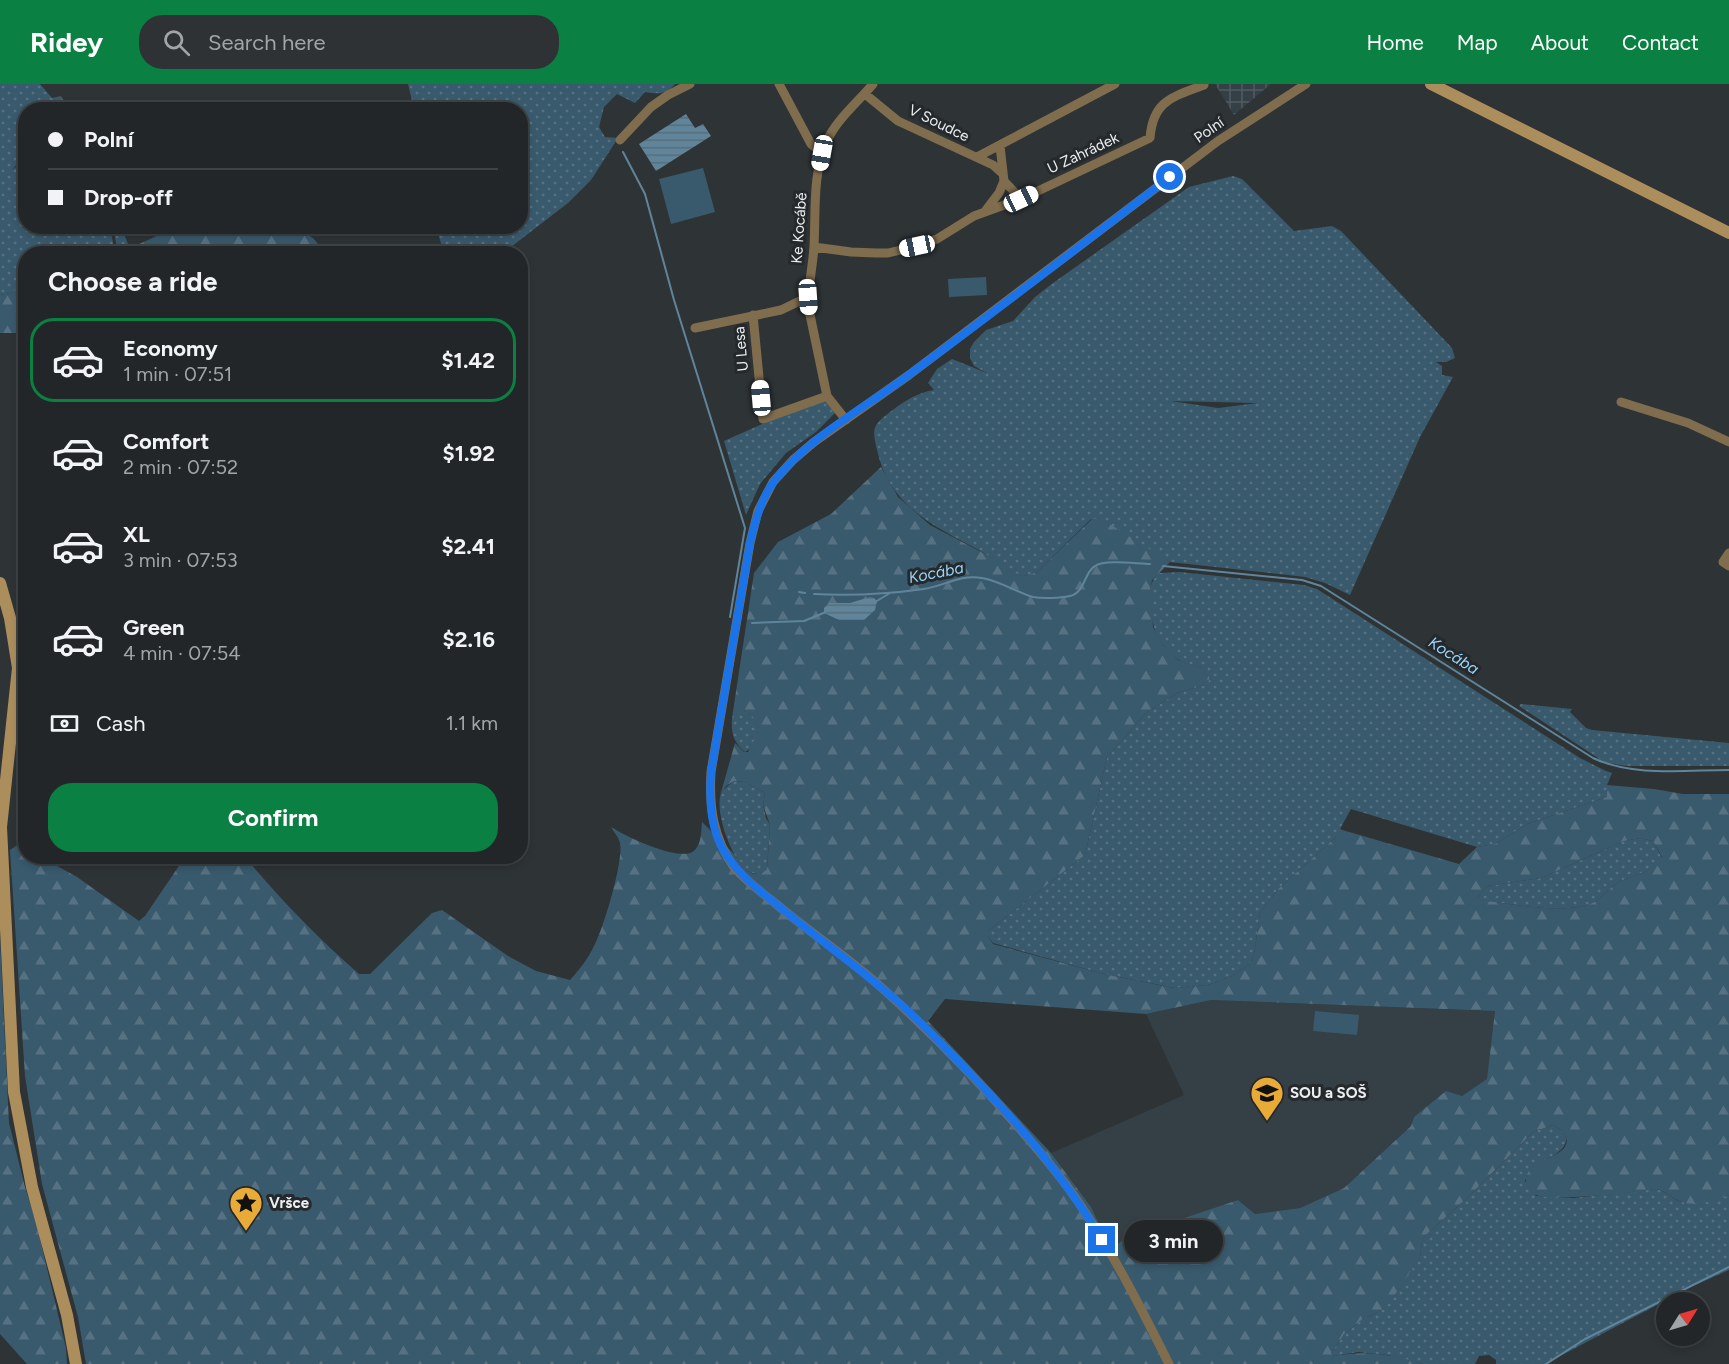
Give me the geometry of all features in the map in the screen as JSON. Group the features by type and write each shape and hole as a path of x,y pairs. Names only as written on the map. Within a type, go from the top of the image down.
{"main road":[{"path":"1431,84 1729,233"},
{"path":"0,583 10,618 18,668 1,827 14,1092 32,1187 67,1316 76,1364"}],"street":[{"path":"620,140 651,107 690,84"},
{"path":"779,84 811,144 822,153"},
{"name":"Ke Kocábě","path":"846,420 827,396 808,310 814,247 814,198 822,153 828,139 837,125 873,84"},
{"path":"977,157 1115,84"},
{"name":"Polní","path":"1169,1364 1135,1296 1087,1215 1032,1142 990,1093 921,1023 879,985 749,883 725,853 716,834 711,815 711,772 750,543 758,511 773,482 814,442 909,375 1218,141 1306,84"},
{"name":"U Zahrádek","path":"814,247 876,253 907,249 937,239 974,216 1021,199 1150,138 1151,126 1160,106 1175,96 1204,85"},
{"name":"V Soudce","path":"866,94 898,121 993,165 1021,199"},
{"path":"985,211 999,193 1003,178 1000,146"},
{"name":"U Lesa","path":"695,328 781,310 808,297"},
{"name":"U Lesa","path":"753,315 763,419 827,396"},
{"path":"1621,402 1689,423 1729,441"},
{"path":"1729,553 1723,562 1729,566"}],"shaded area":[{"path":"1215,84 1271,84 1234,115"},
{"path":"686,114 695,128 703,124 711,136 656,171 639,144"},
{"path":"870,597 877,601 875,610 864,620 839,620 824,613 824,608 829,603 850,603"},
{"name":"SOU a SOŠ","path":"1211,1000 1495,1011 1488,1079 1462,1096 1414,1117 1411,1126 1344,1188 1300,1208 1255,1214 1238,1200 1127,1237 1111,1249 1091,1207 1051,1153 1184,1095 1146,1014"}],"green space":[{"path":"0,84 40,84 52,98 61,96 64,102 18,102 18,163 12,170 18,165 18,234 111,234 114,246 18,246 18,289 0,295"},
{"path":"408,84 675,84 662,93 645,92 635,103 617,94 604,107 599,127 605,137 618,138 591,180 568,203 528,234 528,102 412,102"},
{"path":"703,168 715,212 671,224 659,179"},
{"path":"1233,176 1242,179 1294,231 1332,226 1341,231 1452,348 1455,358 1446,362 1436,362 1442,366 1442,375 1453,377 1420,437 1350,595 1325,583 1305,577 1170,562 1091,519 1037,572 1026,576 1020,575 918,514 904,502 883,470 874,437 875,428 880,421 911,398 934,390 928,383 937,369 952,359 987,373 974,366 970,358 970,349 974,342 986,330 1013,321 1035,297 1053,283 1189,187","holes":["1171,401 1258,403 1218,408"]},
{"path":"114,234 124,234 129,246 117,246"},
{"path":"161,234 306,234 319,246 135,246"},
{"path":"438,234 528,234 512,246 442,246"},
{"path":"986,277 987,295 949,297 948,279"},
{"path":"18,289 18,333 0,333 0,295"},
{"path":"826,400 836,412 816,432 786,453 760,484 746,515 724,441 792,411"},
{"path":"881,467 898,497 930,525 1019,575 1025,576 1037,572 1092,519 1100,518 1170,562 1152,580 1150,591 1153,627 1163,645 1178,660 1202,668 1209,674 1209,681 1205,685 1177,693 1147,712 1107,757 1085,855 988,931 993,944 1104,974 1174,988 1208,985 1232,976 1250,964 1254,955 1260,913 1278,889 1335,838 1339,829 1459,864 1477,847 1495,844 1527,824 1607,797 1607,785 1683,794 1729,794 1729,1195 1694,1204 1679,1201 1657,1189 1580,1197 1539,1196 1532,1193 1527,1186 1528,1173 1532,1168 1563,1149 1567,1137 1553,1125 1533,1132 1426,1235 1422,1241 1420,1257 1388,1305 1364,1318 1345,1333 1331,1353 1334,1356 1357,1353 1379,1354 1423,1364 86,1364 78,1317 42,1184 25,1076 10,850 18,845 18,864 54,864 77,877 139,921 145,916 180,864 251,864 300,918 359,974 370,974 432,913 442,910 508,956 536,971 570,980 594,946 612,895 620,852 619,841 611,827 653,847 678,854 695,850 701,836 702,822 748,871 761,874 767,869 770,825 763,805 765,793 744,782 734,781 726,786 720,796 735,743 744,752 748,752 758,732 755,719 744,711 732,718 754,573 778,542 831,514","holes":["1640,838 1653,841 1662,857 1658,862 1648,870 1619,882 1597,900 1583,906 1538,907 1480,900 1478,897 1487,886 1541,878 1624,841","945,999 1146,1014 1211,1000 1495,1011 1487,1079 1462,1096 1446,1091 1414,1117 1411,1126 1344,1188 1300,1208 1255,1214 1238,1200 1127,1237 1111,1249 1091,1207 1051,1153 928,1021"]},
{"path":"1180,572 1304,585 1317,589 1580,758 1612,773 1607,785 1607,797 1527,824 1495,844 1477,847 1351,809 1335,838 1278,889 1260,913 1254,955 1250,964 1232,976 1208,985 1175,988 1104,974 993,943 988,936 988,931 1085,855 1107,757 1147,712 1177,693 1205,685 1202,668 1181,661 1172,655 1160,640 1152,621 1149,598 1155,578 1159,573"},
{"path":"1521,704 1572,709 1570,712 1586,728 1592,730 1729,743 1729,766 1626,766 1604,762 1519,706"},
{"path":"744,711 755,719 758,731 754,743 745,752 735,741 732,723 732,718 737,713"},
{"path":"734,781 744,782 765,793 763,805 770,825 767,869 761,874 752,873 738,860 723,825 720,813 721,794"},
{"path":"1640,838 1653,841 1662,858 1648,870 1616,884 1594,902 1583,906 1554,908 1479,900 1478,897 1487,886 1541,878 1624,841"},
{"path":"0,939 9,1123 36,1222 66,1348 67,1364 27,1364 0,1334"},
{"path":"1315,1011 1359,1015 1357,1035 1313,1031"},
{"path":"1553,1125 1567,1137 1565,1145 1560,1150 1528,1173 1525,1181 1536,1196 1573,1198 1657,1189 1679,1201 1693,1203 1729,1195 1729,1270 1682,1292 1656,1292 1656,1306 1545,1364 1496,1364 1496,1360 1489,1355 1479,1356 1475,1364 1423,1364 1388,1355 1358,1352 1334,1356 1331,1353 1345,1333 1364,1318 1377,1313 1388,1304 1420,1257 1422,1241 1426,1235 1533,1132"}],"waterway":[{"path":"623,152 645,194 674,300 745,528 730,617"},
{"name":"Kocába","path":"814,594 855,595 910,591 974,577 995,582 1033,597 1057,598 1070,596 1079,591 1091,569 1100,564 1114,562 1150,564"},
{"name":"Kocába","path":"1163,566 1302,580 1321,586 1593,758 1609,764 1660,771 1729,770"},
{"name":"Kocába","path":"799,592 805,593"},
{"path":"875,602 890,593"},
{"path":"752,623 804,621 826,612"},
{"path":"1546,1364 1585,1339 1729,1267"}],"place":[{"name":"SOU a SOŠ","path":"1267,1122"},
{"name":"Vršce","path":"246,1232"}],"route":[{"path":"1102,1240 1046,1158 990,1093 921,1023 879,985 749,883 736,869 716,834 711,815 711,772 750,543 758,511 773,482 814,442 909,375 1170,177"}]}
